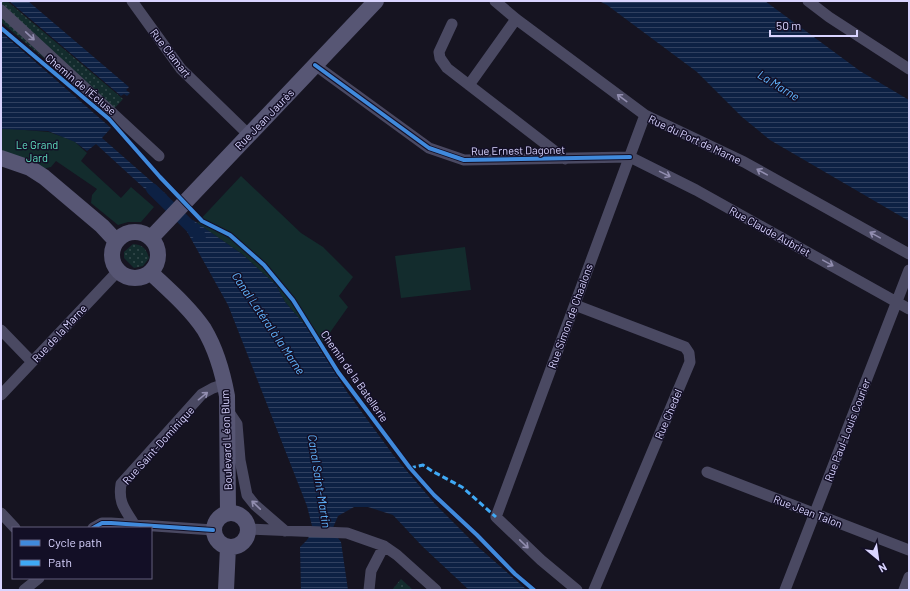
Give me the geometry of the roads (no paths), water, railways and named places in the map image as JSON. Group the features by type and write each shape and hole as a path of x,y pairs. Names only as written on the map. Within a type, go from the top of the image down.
{"main road":[{"name":"Rue Jean Jaurès","path":"155,233 376,1"},
{"path":"1,158 30,168 44,177 102,226 116,241"},
{"path":"134,232 146,234 155,233 158,259 156,267 151,273 138,279 124,276 118,271 114,266 112,253 116,241 122,236 134,232"},
{"name":"Boulevard Léon Blum","path":"151,273 194,317 204,330 215,352 225,384 227,409 228,512"},
{"path":"228,512 234,512 244,518 248,524 248,529 248,535 245,541 234,547 223,546 216,539 213,530 216,520 228,512"},
{"path":"226,590 228,547"}],"street":[{"name":"Rue Clamart","path":"132,1 181,69 249,135"},
{"name":"Rue du Port de Marne","path":"495,1 516,19 645,115 744,162 909,254"},
{"path":"808,1 829,17 909,69"},
{"name":"Chemin de l'Écluse","path":"1,10 159,156"},
{"path":"469,85 516,19"},
{"path":"452,24 439,52 440,58 447,68 564,159"},
{"name":"Rue Ernest Dagonet","path":"316,65 429,148 464,160 630,157"},
{"name":"Rue Simon de Chaalons","path":"577,590 541,560 496,517 645,115"},
{"name":"Rue Claude Aubriet","path":"630,157 696,190 909,309"},
{"name":"Rue Paul-Louis Courier","path":"785,590 909,270"},
{"name":"Rue de la Marne","path":"1,395 118,271"},
{"name":"Rue Chedel","path":"575,305 685,347 690,353 690,362 594,590"},
{"path":"1,330 32,362"},
{"name":"Rue Saint-Dominique","path":"134,524 119,496 121,484 202,394 225,384"},
{"path":"227,409 237,424 240,460 247,495 255,505 290,531"},
{"name":"Rue Jean Talon","path":"708,472 909,550"},
{"path":"1,513 14,527"},
{"path":"95,527 102,523 213,530"},
{"path":"248,529 348,533 384,546 397,555 436,590"},
{"path":"369,590 371,570 384,546"},
{"path":"904,590 909,577"},
{"path":"24,590 38,579"}],"water":[{"path":"9,1 28,1 129,87 126,90 130,93 127,96 124,94 121,96"},
{"name":"La Marne","path":"599,1 765,1 860,71 909,100 909,221 770,140 742,117 697,72 607,5"},
{"path":"1,32 111,128 102,138 167,195 160,204 96,144 87,151 75,142 48,131 1,129"},
{"name":"Canal Saint-Martin","path":"193,220 242,254 276,285 285,302 305,325 347,392 394,456 435,504 477,546 527,590 469,590 422,546 393,515 368,507 354,507 338,516 332,530 341,542 348,590 301,590 300,547 307,540 313,530 307,506 228,305 185,228"}],"waterway":[{"name":"Canal Latéral à la Marne","path":"152,189 200,236"}],"park label":[{"name":"Le Grand Jard","path":"37,150"}]}
